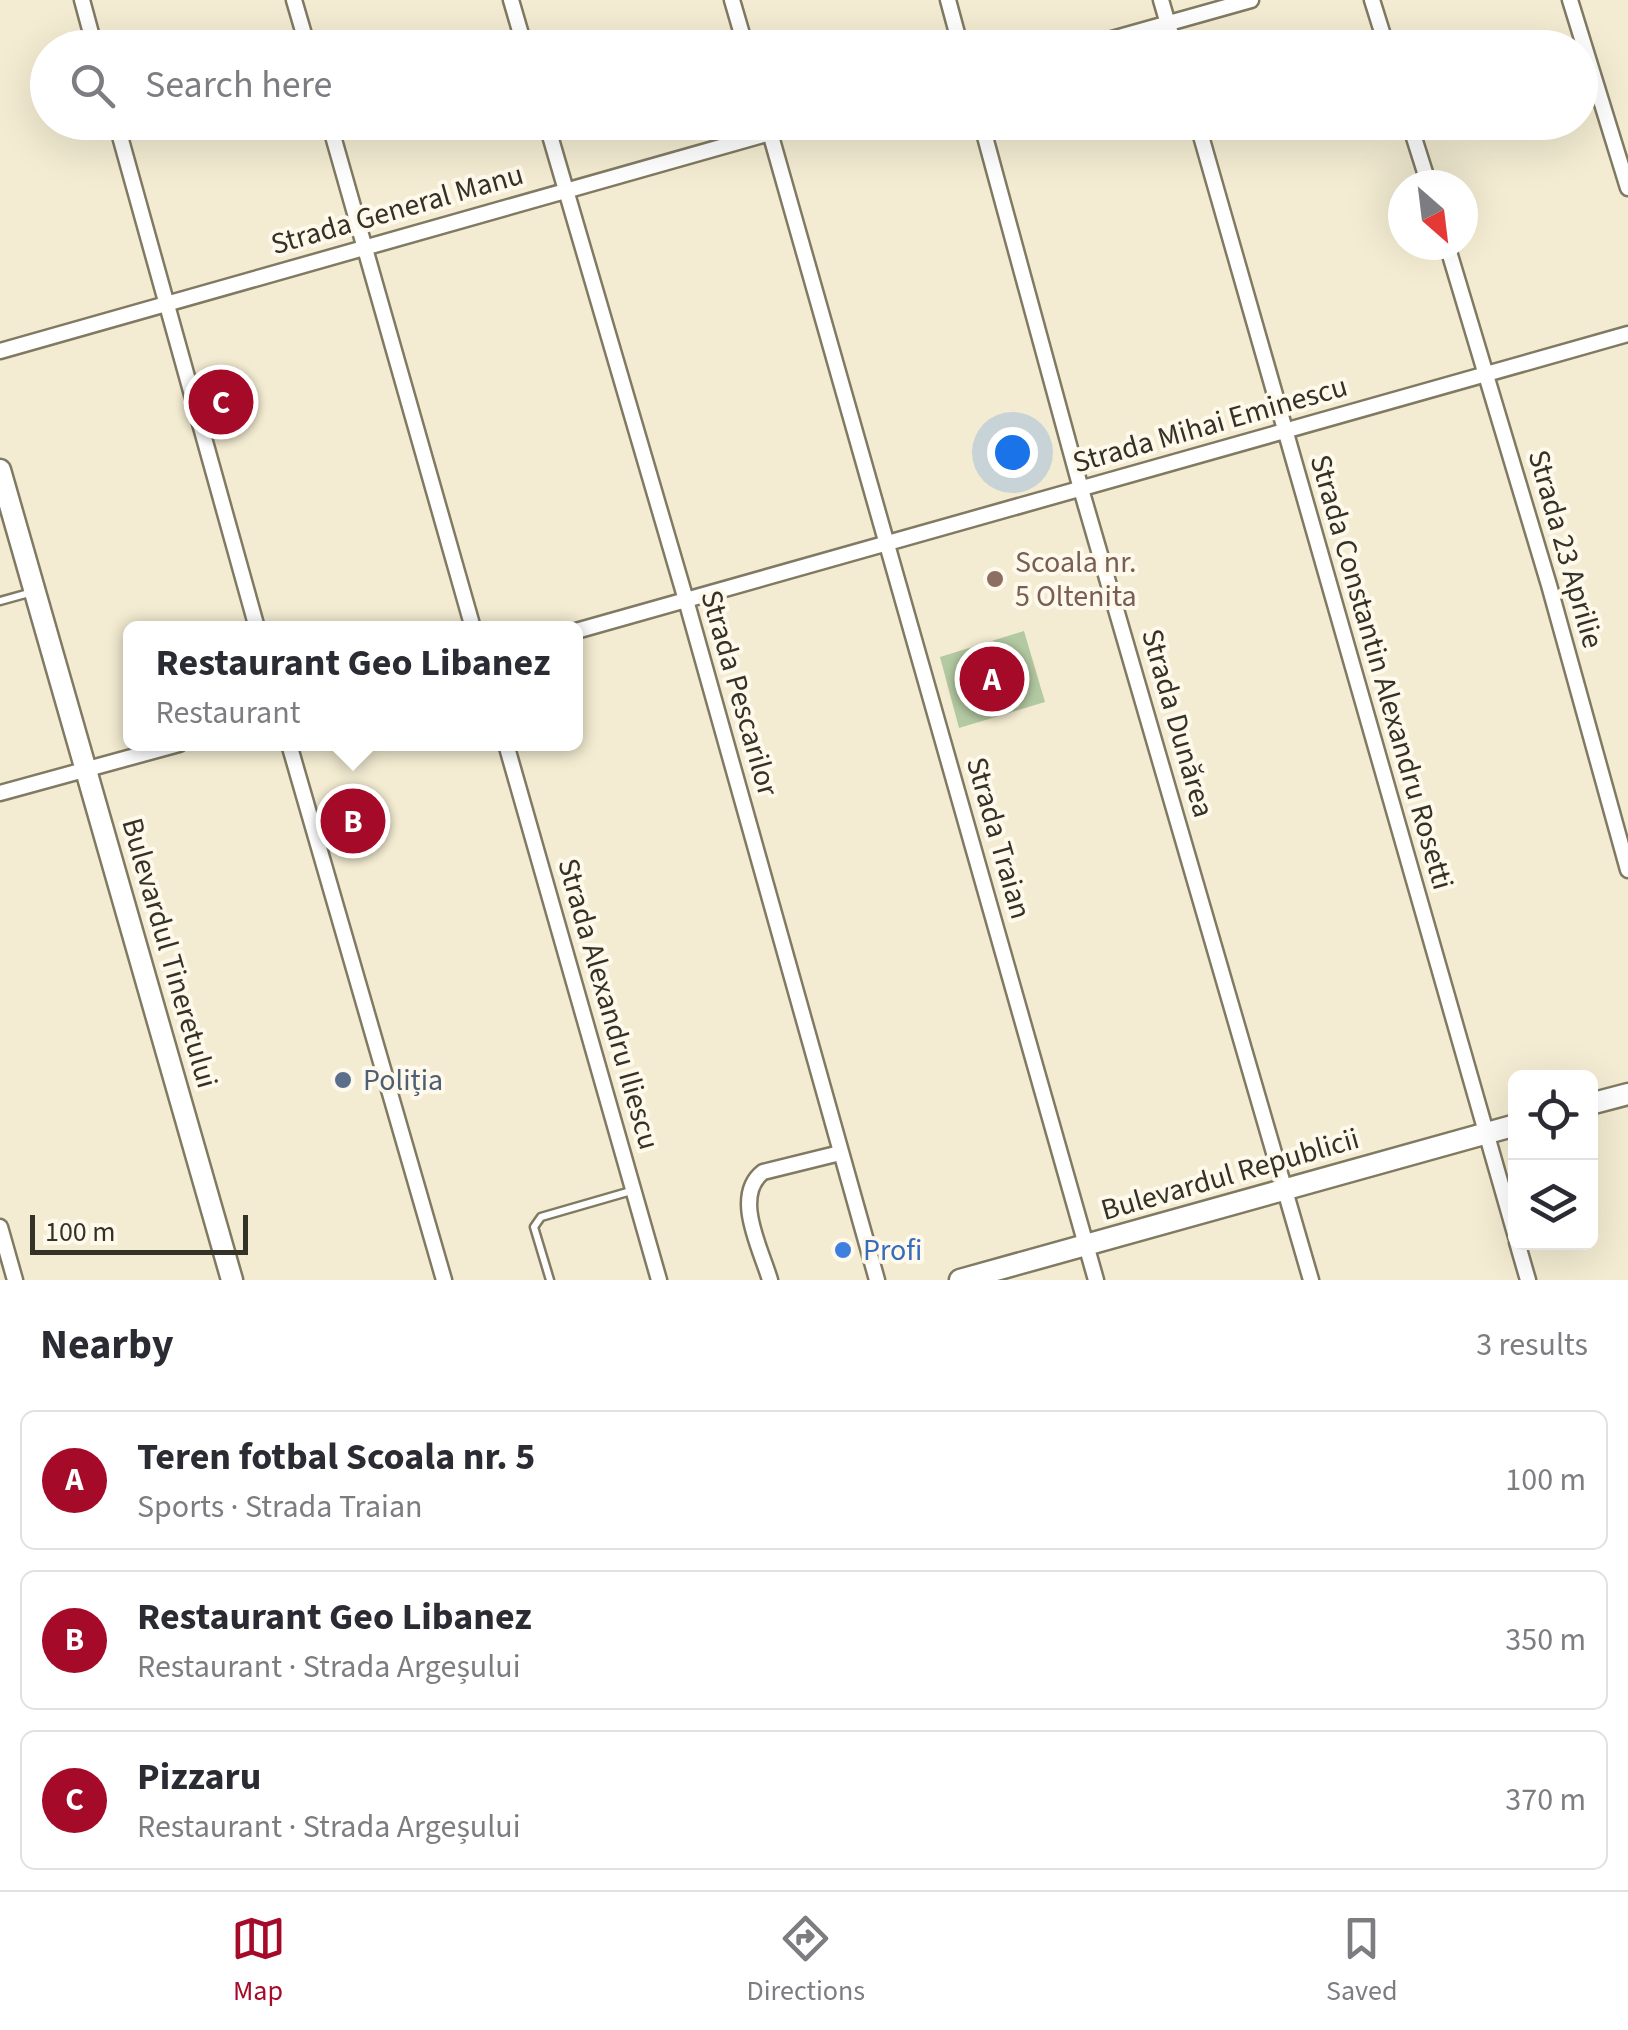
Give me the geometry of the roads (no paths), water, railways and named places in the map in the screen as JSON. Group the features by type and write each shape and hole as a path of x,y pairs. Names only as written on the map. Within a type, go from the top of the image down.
{"main road":[{"name":"Bulevardul Tineretului","path":"0,470 232,1280"},
{"path":"1598,1102 1628,1094"},
{"name":"Bulevardul Republicii","path":"960,1280 1508,1127"}],"street":[{"path":"82,0 90,30"},
{"path":"294,0 303,30"},
{"path":"511,0 520,30"},
{"path":"732,0 741,30"},
{"path":"948,0 956,30"},
{"path":"1162,0 1170,30"},
{"path":"1143,30 1251,0"},
{"path":"1372,0 1381,30"},
{"path":"1570,0 1579,30"},
{"path":"1598,91 1628,188"},
{"path":"121,140 255,621"},
{"path":"334,140 472,621"},
{"name":"Strada Pescarilor","path":"551,140 686,600 877,1280"},
{"name":"Strada General Manu","path":"0,351 729,140"},
{"name":"Strada Traian","path":"771,140 1096,1280"},
{"name":"Strada Dunărea","path":"986,140 1081,489 1311,1280"},
{"name":"Strada Constantin Alexandru Rosetti","path":"1201,140 1508,1211"},
{"path":"1415,140 1424,170"},
{"name":"Strada 23 Aprilie","path":"1452,260 1628,870"},
{"name":"Strada Mihai Eminescu","path":"583,630 1628,334"},
{"path":"0,793 154,751"},
{"path":"291,751 444,1280"},
{"name":"Strada Alexandru Iliescu","path":"508,751 659,1280"},
{"path":"770,1280 747,1201 754,1179 762,1172 840,1152"},
{"path":"0,1227 15,1280"},
{"name":"Strada Constantin Alexandru Rosetti","path":"1519,1250 1528,1280"}],"lane":[{"path":"0,601 35,591"},
{"path":"550,1280 534,1227 541,1217 632,1190"}],"place":[{"name":"Pizzaru","path":"221,402"},
{"name":"Scoala nr. 5 Oltenita","path":"995,579"},
{"name":"Teren fotbal Scoala nr. 5","path":"992,679"},
{"name":"Restaurant Geo Libanez","path":"353,821"},
{"name":"Poliția","path":"343,1080"},
{"name":"Profi","path":"843,1250"}]}
